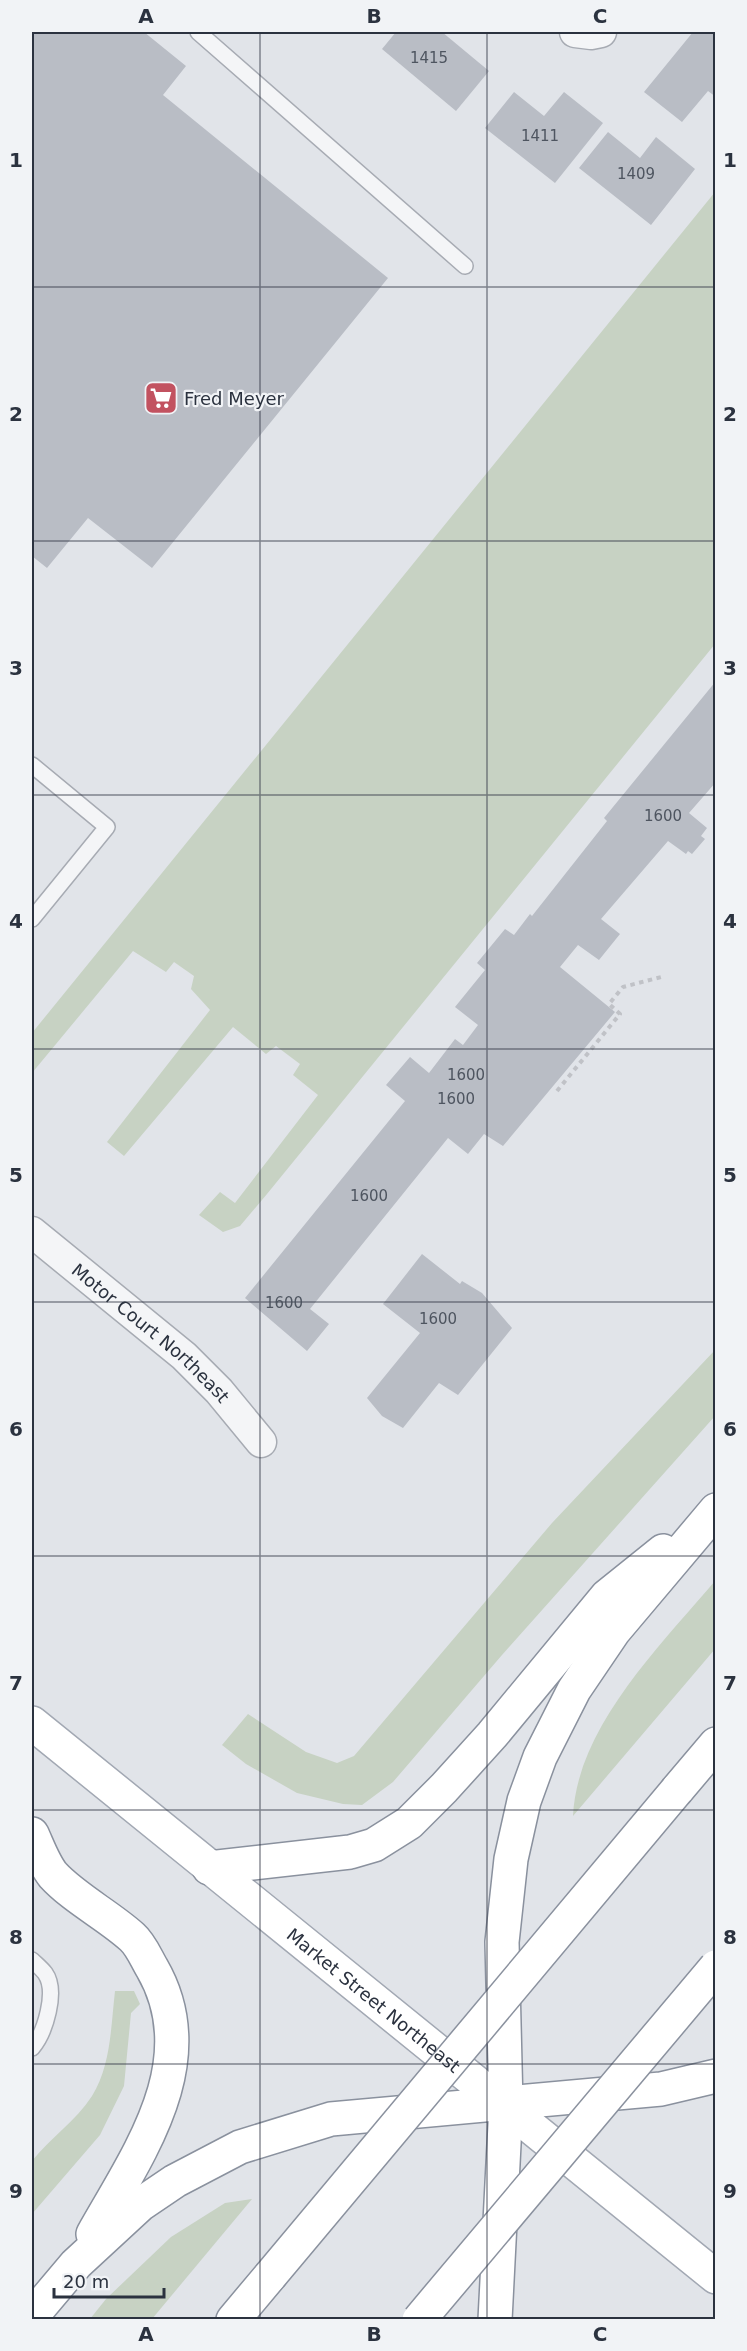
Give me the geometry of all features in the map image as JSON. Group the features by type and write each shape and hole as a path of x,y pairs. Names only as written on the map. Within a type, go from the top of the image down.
{"main road":[{"path":"209,1868 350,1852 374,1845 409,1823 492,1735 607,1596 716,1510"},
{"path":"495,2319 506,2105 502,1941 511,1859 524,1801 540,1757 574,1690 614,1631 716,1510"},
{"name":"Market Street Northeast","path":"32,1723 716,2277"},
{"path":"233,2319 716,1744"},
{"path":"32,1834 53,1874 135,1939 161,1984 171,2019 173,2051 166,2091 155,2124 76,2264"},
{"path":"419,2319 716,1967"},
{"path":"32,2316 76,2264 141,2204 175,2181 240,2147 331,2119 506,2105 662,2089 716,2076"}],"street":[{"path":"574,32 591,34 601,32"},
{"name":"Motor Court Northeast","path":"32,1232 184,1356 219,1391 261,1443"}],"lane":[{"path":"198,32 465,266"},
{"path":"32,765 107,827 32,919"},
{"path":"32,1960 47,1975 50,2008 39,2040 32,2048"}],"path":[{"path":"557,1091 620,1014 609,1004 622,987 665,976"}],"green space":[{"path":"715,192 715,644 267,1194 240,1226 223,1232 199,1215 220,1192 235,1203 318,1095 293,1075 300,1064 276,1046 266,1054 233,1027 124,1156 107,1142 210,1010 191,989 194,976 174,962 166,972 133,951 32,1073 32,1033"},
{"path":"715,1350 715,1416 502,1655 393,1782 362,1805 343,1804 297,1793 246,1764 222,1745 248,1714 306,1752 337,1763 354,1756 552,1523"},
{"path":"715,1581 715,1649 573,1816 578,1783 589,1751 605,1719 647,1660"},
{"path":"115,1991 134,1991 140,2004 131,2013 124,2086 100,2135 32,2214 32,2161 86,2105 98,2084 107,2059"},
{"path":"252,2199 152,2319 90,2319 106,2299 171,2237 225,2203"}],"building":[{"name":"Fred Meyer","path":"32,32 83,32 86,34 144,32 186,66 163,95 388,278 152,568 88,518 47,568 32,556"},
{"path":"396,32 442,32 489,71 456,111 382,49"},
{"path":"693,32 716,32 716,97 708,91 682,122 644,92"},
{"path":"514,92 544,116 564,92 603,123 555,183 485,128"},
{"path":"608,132 640,158 656,137 695,169 651,225 579,168"},
{"path":"716,681 716,782 689,813 707,828 701,836 705,839 692,854 688,851 686,854 668,841 601,919 620,934 599,960 578,945 560,967 615,1012 503,1146 484,1134 468,1154 448,1138 310,1309 329,1324 307,1351 245,1298 405,1101 386,1085 410,1057 429,1073 455,1039 463,1045 478,1025 455,1007 485,970 477,963 505,929 514,935 530,914 532,916 607,821 604,818"},
{"path":"422,1254 460,1284 462,1281 482,1293 512,1328 458,1395 439,1383 403,1428 382,1416 367,1398 420,1333 383,1304"}],"place":[{"name":"Fred Meyer","path":"161,398"}]}
